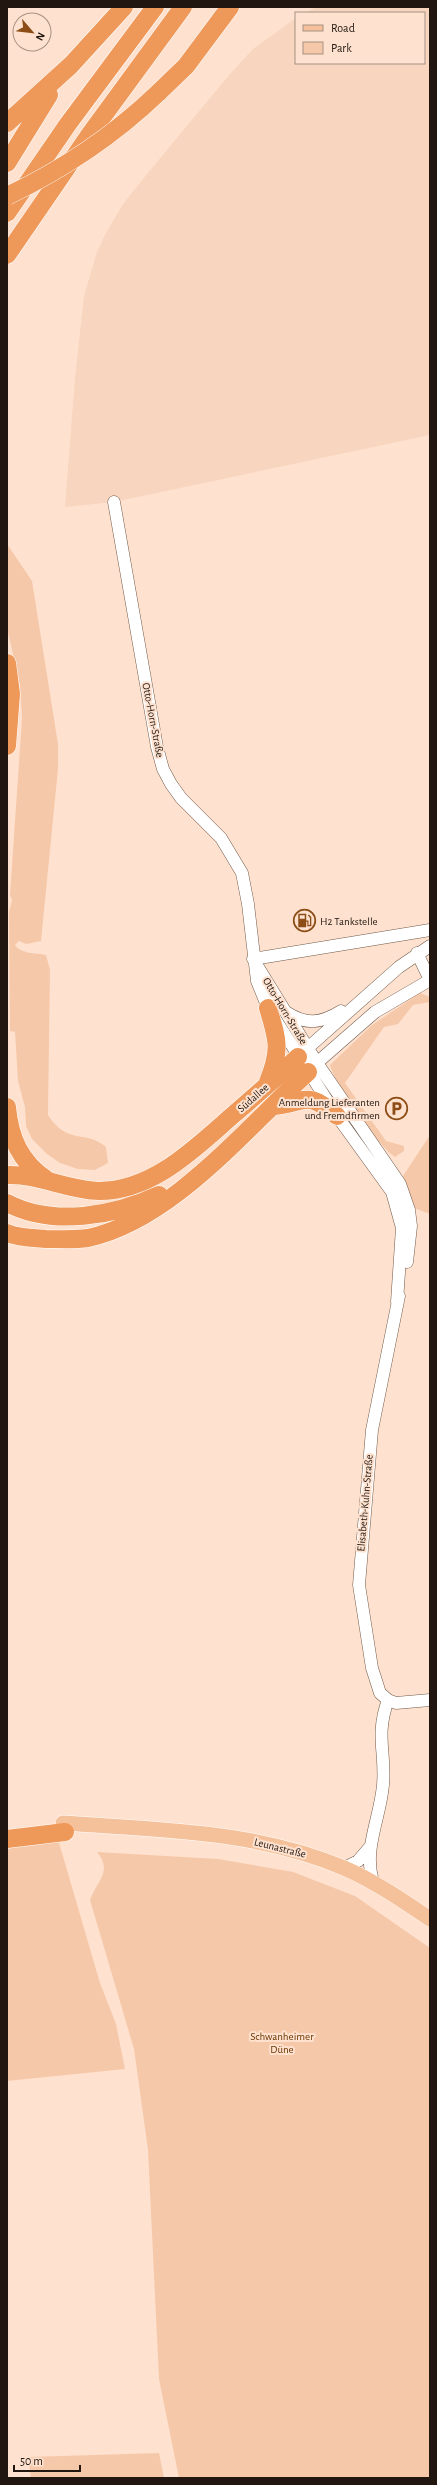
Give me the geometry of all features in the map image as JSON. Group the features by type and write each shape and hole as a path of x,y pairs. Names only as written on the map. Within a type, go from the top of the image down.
{"highway":[{"path":"7,163 39,109 71,66 124,7"},
{"path":"7,213 68,124 155,7"},
{"path":"7,255 90,134 184,7"},
{"path":"7,196 82,155 113,133 186,66 230,7"},
{"path":"7,123 71,66"},
{"path":"7,663 11,694 7,746"},
{"path":"267,1085 278,1052 275,1031 276,1009"},
{"name":"Südallee","path":"50,1181 76,1189 107,1190 121,1188 150,1178 190,1152 303,1052"},
{"name":"Südallee","path":"195,1177 312,1067"},
{"path":"272,1106 284,1105 303,1098 315,1101 337,1116"},
{"path":"7,1107 9,1128 17,1150 32,1168 50,1181"},
{"path":"7,1175 50,1181"},
{"path":"7,1203 45,1215 88,1215 135,1205 177,1188 195,1177"},
{"path":"10,1235 74,1239 99,1235 146,1214 181,1190 195,1177"},
{"path":"7,1828 64,1828"},
{"path":"7,1838 64,1828"}],"main road":[{"name":"Leunastraße","path":"64,1828 115,1827 208,1834 272,1844 344,1868 373,1882 430,1918"}],"street":[{"name":"Otto-Horn-Straße","path":"114,502 157,747 163,769 181,798 221,838 242,873 248,904 253,960 257,981 303,1052"},
{"path":"253,960 430,930"},
{"name":"Südallee","path":"303,1052 362,998 417,954 430,946"},
{"path":"417,954 430,980"},
{"name":"Südallee","path":"312,1067 375,1012 430,980"},
{"path":"276,1009 301,1020 316,1022 332,1016 362,998 375,1012"},
{"name":"Elisabeth-Kuhn-Straße","path":"303,1052 337,1116 376,1168 396,1202 402,1228 397,1302"},
{"name":"Elisabeth-Kuhn-Straße","path":"312,1067 395,1176 407,1202 412,1235 397,1302 372,1430 359,1574 360,1596 374,1678 380,1692 388,1700"},
{"path":"373,1882 369,1866 370,1847 382,1796 383,1783 380,1730 388,1700 400,1704 430,1700"},
{"path":"344,1868 358,1861 370,1847"}],"shaded area":[{"path":"316,7 430,7 430,435 114,502 65,507 75,378 84,296 97,252 106,233 123,204 147,174 230,74 253,49 295,19 295,64 425,64 425,12 307,12"}],"green space":[{"path":"7,544 32,581 58,744 58,769 41,941 26,944 19,941 15,945 25,952 46,955 50,970 48,1115 55,1125 63,1131 91,1139 106,1147 108,1163 95,1170 78,1169 60,1163 47,1154 32,1139 26,1126 25,1107 18,1081 15,1032 10,1031 9,912 12,900 10,895 22,718 20,685 7,628"},
{"path":"420,993 430,997 430,1002 413,1005 398,1024 384,1027 345,1083 386,1141 404,1146 404,1151 395,1157 378,1141 348,1100 330,1065 372,1025"},
{"path":"430,1135 430,1214 414,1208 403,1176"},
{"path":"58,1839 100,1983 116,2024 125,2069 7,2081 7,1849"},
{"name":"Schwanheimer Düne","path":"97,1852 218,1859 293,1872 355,1896 430,1948 430,2478 179,2478 159,2379 148,2150 134,2049 90,1900 104,1871 102,1859"},
{"path":"159,2453 164,2478 31,2478 28,2457"}],"place":[{"name":"H2 Tankstelle","path":"305,921"},
{"name":"Anmeldung Lieferanten und Fremdfirmen","path":"396,1108"}]}
